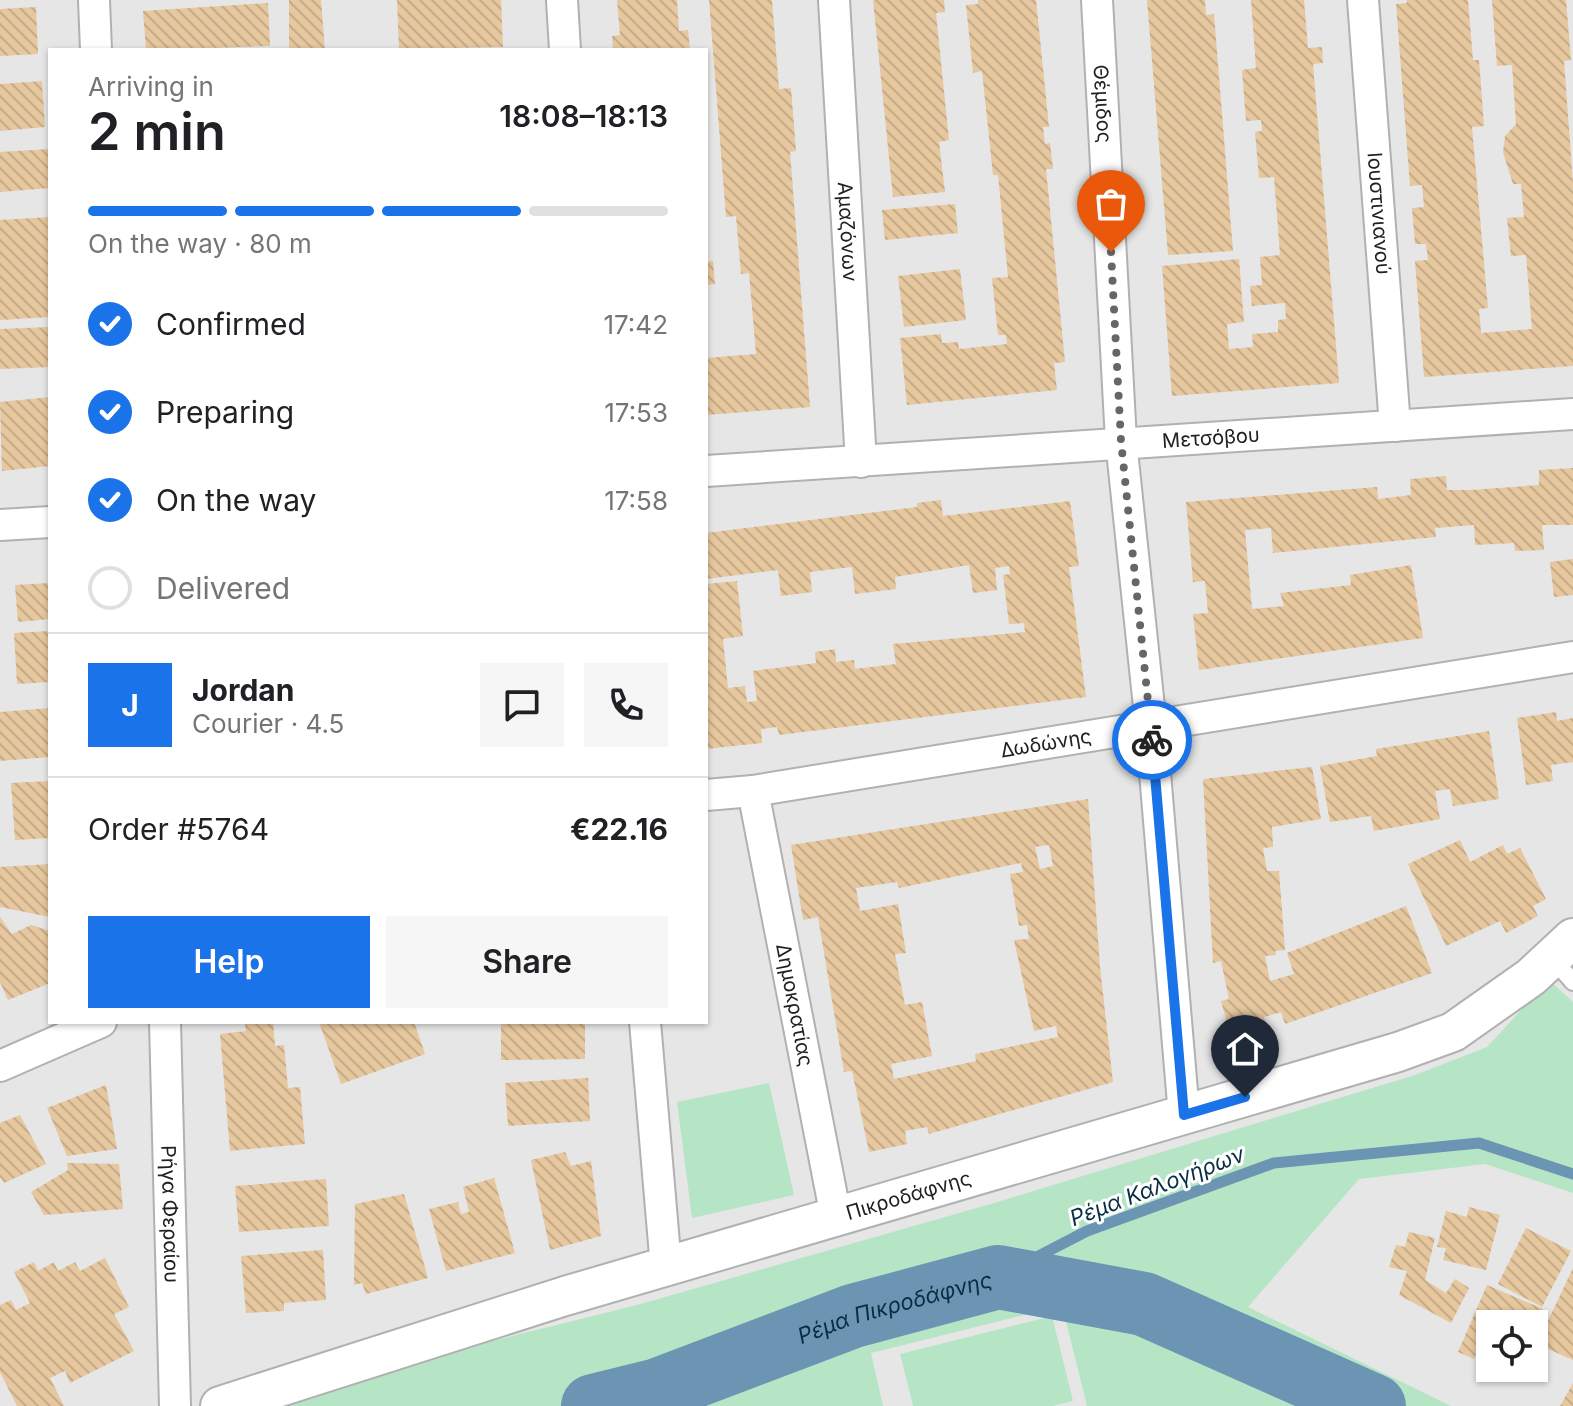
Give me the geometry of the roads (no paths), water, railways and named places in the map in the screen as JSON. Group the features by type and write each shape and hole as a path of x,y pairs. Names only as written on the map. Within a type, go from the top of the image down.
{"street":[{"path":"94,0 96,48"},
{"path":"562,0 565,48"},
{"name":"Αμαζόνων","path":"834,0 861,462"},
{"name":"Θέμιδος","path":"1097,0 1121,441 1151,726 1184,1115"},
{"name":"Ιουστινιανού","path":"1363,0 1395,426"},
{"name":"Μετσόβου","path":"708,471 1121,441 1573,414"},
{"path":"0,525 48,522"},
{"name":"Δωδώνης","path":"708,795 753,791 1573,657"},
{"name":"Δημοκρατίας","path":"753,791 836,1217"},
{"name":"Πικροδάφνης","path":"220,1406 666,1267 1184,1115 1453,1032 1566,959"},
{"path":"0,1066 96,1024"},
{"name":"Ρήγα Φεραίου","path":"165,1024 175,1406"},
{"path":"645,1024 666,1267"}],"waterway":[{"name":"Ρέμα Καλογήρων","path":"998,1277 1087,1231 1274,1163 1479,1143 1573,1174"},
{"name":"Ρέμα Πικροδάφνης","path":"593,1406 658,1390 853,1316 998,1277 1144,1304 1374,1406"}]}
